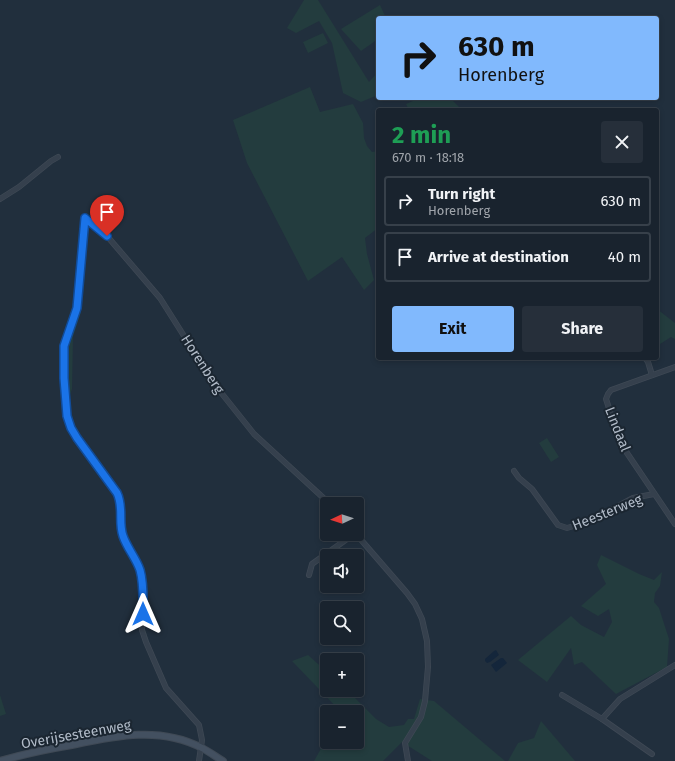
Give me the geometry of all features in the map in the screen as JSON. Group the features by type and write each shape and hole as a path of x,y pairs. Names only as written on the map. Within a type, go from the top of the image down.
{"street":[{"path":"0,199 19,187 58,157"},
{"name":"Horenberg","path":"202,748 202,732 199,725 166,688 142,630 142,580 140,571 123,537 120,499 75,435 67,416 64,378 64,346 77,308 85,218 107,236 160,298 215,385 254,434 323,497"},
{"path":"646,360 652,375"},
{"name":"Lindaal","path":"675,367 611,390 606,399 623,446 675,524"},
{"name":"Heesterweg","path":"514,471 519,478 532,488 558,525 567,528 590,521 633,498 654,494"},
{"path":"309,575 312,564 345,541"},
{"path":"361,541 407,592 415,604 422,618 427,641 428,671 425,701 421,717 405,743 408,761"},
{"path":"602,720 620,699 675,665"},
{"path":"562,694 652,754"},
{"name":"Overijsesteenweg","path":"0,761 107,737 133,734 175,738 202,748 223,761"},
{"path":"199,761 202,748"}],"green space":[{"path":"304,0 318,0 369,82 376,74 376,96 361,102 343,93 332,43 319,21 296,33 287,28"},
{"path":"380,5 385,16 376,16 376,40 361,51 341,29"},
{"path":"323,33 328,43 308,53 303,42"},
{"path":"310,87 320,112 353,104 363,123 364,138 367,146 372,152 376,151 376,230 365,238 367,254 374,280 364,290 342,257 308,281 247,163 233,120"},
{"path":"415,100 452,100 460,108 408,108 406,104"},
{"path":"79,309 81,312 73,337 72,389 68,401 66,346"},
{"path":"659,311 675,323 675,339 671,337 659,345"},
{"path":"547,438 559,457 551,462 539,443"},
{"path":"601,555 654,580 662,572 660,586 655,593 654,602 659,608 669,639 667,667 616,694 582,662 574,665 571,648 547,682 518,660 571,616 581,625 604,637 612,622 609,609 598,616 581,606 606,584 597,565"},
{"path":"308,655 320,666 320,690 292,661"},
{"path":"0,695 6,714 0,716"},
{"path":"327,697 354,697 362,705 334,705"},
{"path":"420,699 434,701 505,761 432,761 402,742 383,761 314,761 321,749 364,749 364,707 376,719 389,727 404,725 408,719 414,719"},
{"path":"541,721 575,761 508,761 518,743 534,738"}],"water":[{"path":"496,650 499,655 487,663 485,659"},
{"path":"503,658 507,663 496,672 491,665"}],"route":[{"path":"107,236 85,218 77,308 64,346 64,378 67,416 71,428 77,438 120,499 123,537 140,571 142,580 143,614"}]}
